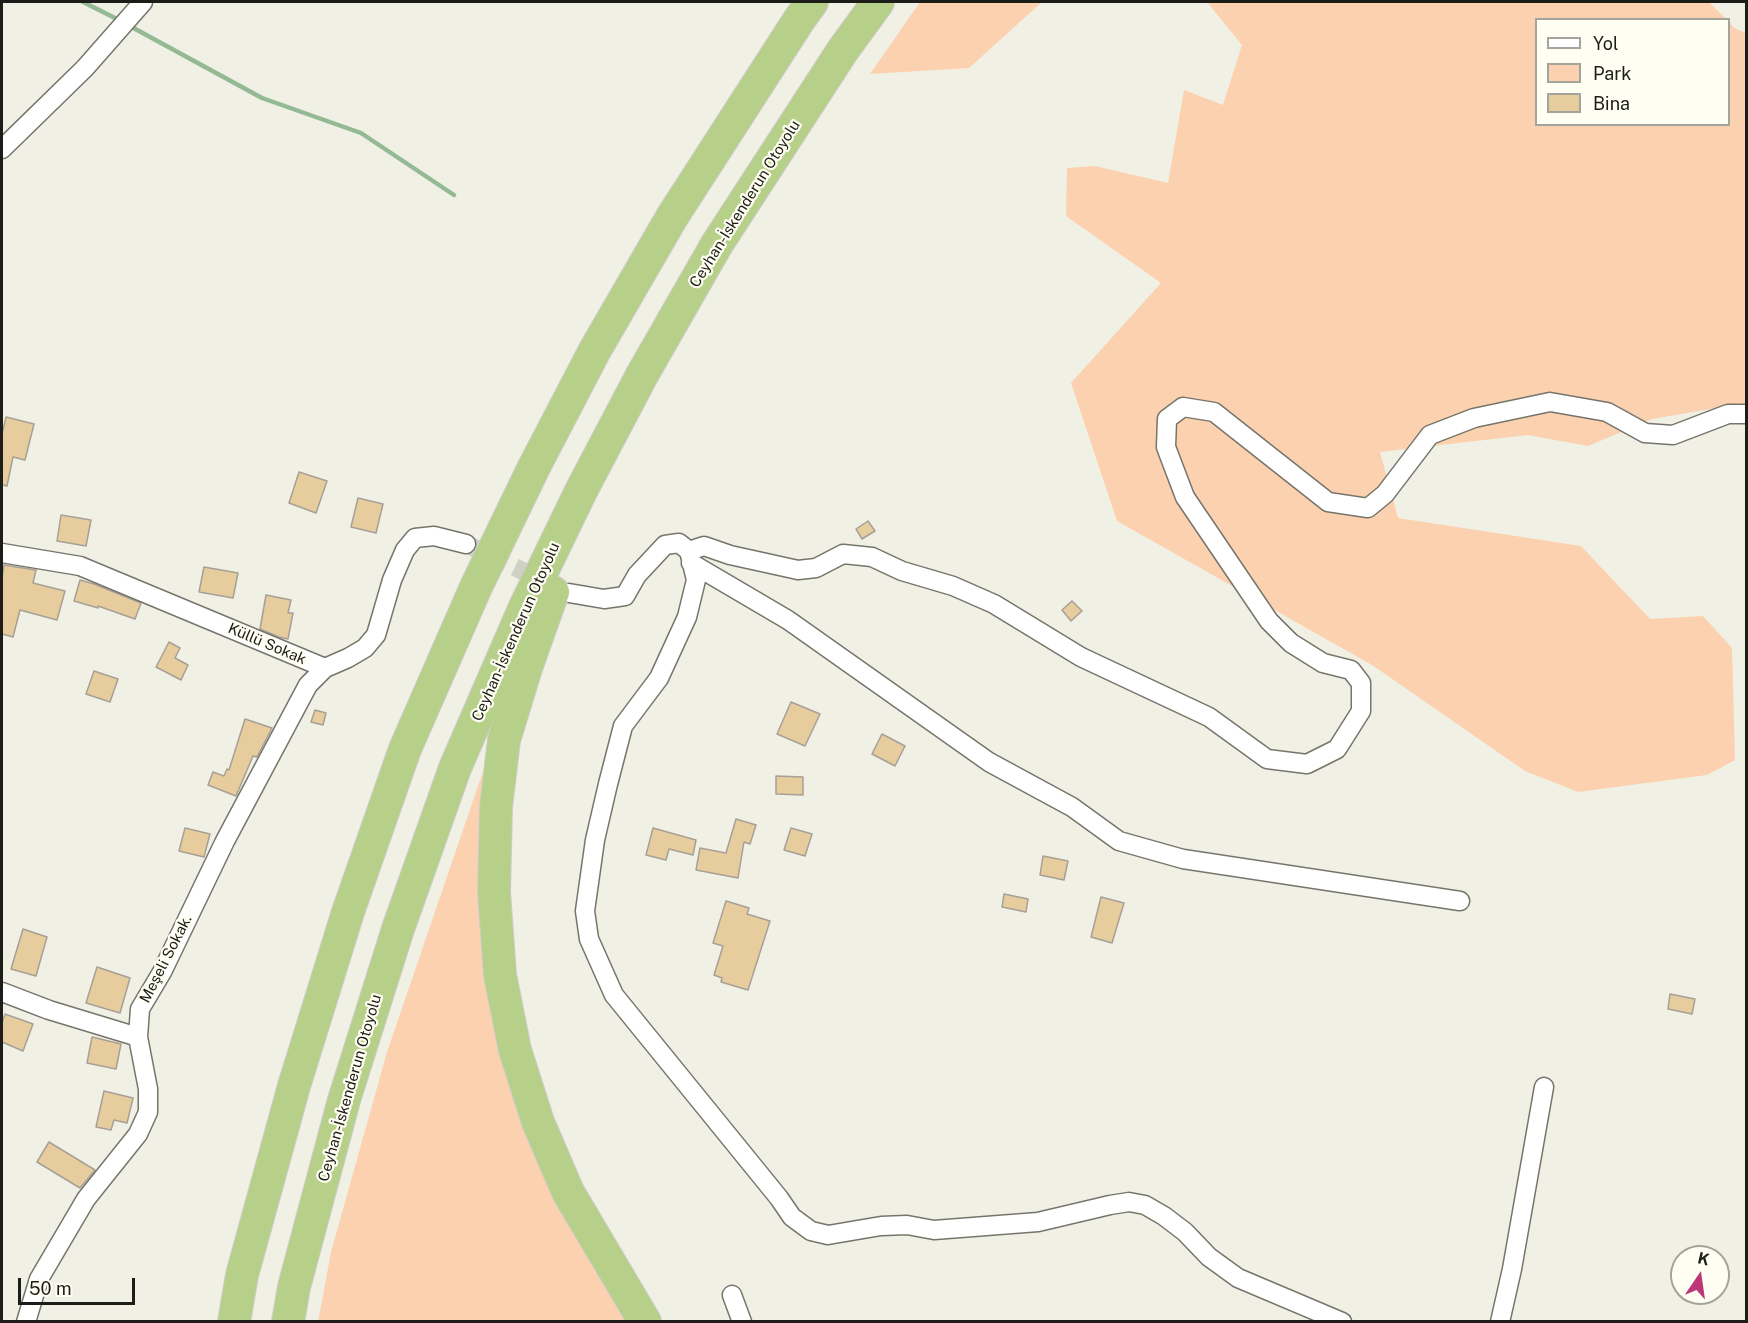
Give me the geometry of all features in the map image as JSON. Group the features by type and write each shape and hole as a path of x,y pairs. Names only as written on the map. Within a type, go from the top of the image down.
{"highway":[{"path":"233,1322 242,1275 294,1086 348,912 405,749 476,586 534,467 607,329 672,217 812,2"},
{"name":"Ceyhan-İskenderun Otoyolu","path":"288,1322 294,1287 344,1100 398,929 455,768 524,609 581,491 642,375 717,244 843,50 878,2"},
{"path":"645,1322 568,1192 538,1122 515,1050 500,975 494,892 496,807 504,740 525,668 544,615 599,486 648,380 717,244"}],"street":[{"path":"2,149 107,44 142,4"},
{"path":"690,557 705,546 730,555 798,570 816,568 843,554 872,557 902,571 953,586 994,604 1081,657 1209,717 1267,759 1307,764 1337,749 1361,711 1361,683 1351,670 1323,663 1291,643 1269,621 1185,497 1166,447 1167,419 1183,407 1214,412 1328,502 1368,508 1385,494 1430,435 1474,418 1550,402 1607,412 1645,433 1673,435 1728,414 1746,414"},
{"name":"Küllü Sokak","path":"2,553 80,566 325,668 366,648 375,635 392,580 405,550 415,538 434,536 466,544"},
{"path":"569,593 603,599 625,596 637,575 665,544 678,543 690,557 788,620 989,762 1072,807 1119,841 1183,859 1460,901"},
{"path":"690,557 696,580 687,617 659,678 623,726 595,840 585,911 589,939 614,995 792,1217 811,1231 828,1235 881,1226 907,1225 934,1230 1028,1222 1110,1204 1129,1202 1145,1205 1185,1232 1209,1257 1238,1278 1342,1322"},
{"name":"Meşeli Sokak.","path":"26,1322 39,1279 86,1199 138,1134 148,1112 148,1089 138,1037 140,1009 162,972 225,841 308,685 325,668"},
{"path":"2,992 49,1011 138,1037"},
{"path":"1500,1322 1512,1269 1544,1087"},
{"path":"732,1295 742,1322"}],"green space":[{"path":"920,2 1042,2 969,68 870,74"},
{"path":"1207,2 1709,2 1725,18 1535,18 1535,126 1730,126 1730,23 1734,28 1746,33 1746,403 1652,419 1588,446 1528,435 1380,452 1398,518 1581,546 1650,619 1703,616 1732,648 1735,760 1707,775 1578,792 1525,771 1372,665 1117,521 1071,383 1161,283 1066,216 1067,168 1095,166 1168,183 1184,90 1223,105 1242,45"},
{"path":"490,751 492,993 629,1321 318,1322 331,1252 387,1052"}],"building":[{"path":"6,417 34,424 25,460 13,457 7,486 2,485 2,434"},
{"path":"299,472 327,481 316,513 289,503"},
{"path":"358,498 383,504 376,533 351,527"},
{"path":"61,515 91,520 86,546 57,541"},
{"path":"868,521 875,531 862,539 856,529"},
{"path":"4,565 36,570 33,583 65,591 57,620 20,610 13,637 2,634"},
{"path":"204,567 238,573 233,598 199,592"},
{"path":"80,580 141,603 135,619 98,606 98,608 74,601"},
{"path":"266,595 291,600 288,613 293,613 288,639 260,629"},
{"path":"1072,601 1082,611 1071,621 1062,610"},
{"path":"169,642 180,648 175,658 188,665 181,680 156,667"},
{"path":"94,671 118,679 110,702 86,694"},
{"path":"791,702 820,714 805,746 777,734"},
{"path":"315,710 326,713 323,725 311,722"},
{"path":"245,719 272,728 257,757 253,756 236,796 208,785 213,772 224,776 227,769 229,770"},
{"path":"882,734 905,746 895,766 872,754"},
{"path":"776,776 803,777 803,795 776,794"},
{"path":"736,819 756,825 750,844 744,842 738,878 696,870 700,848 726,853"},
{"path":"185,828 210,834 204,857 179,851"},
{"path":"653,828 696,840 693,855 669,849 666,860 646,855"},
{"path":"791,828 812,834 805,856 784,850"},
{"path":"1043,856 1068,861 1064,880 1040,875"},
{"path":"1004,894 1028,899 1026,912 1002,907"},
{"path":"1101,897 1124,903 1112,943 1091,937"},
{"path":"726,901 749,908 747,914 770,921 748,990 721,982 722,978 714,975 723,946 713,943"},
{"path":"23,929 47,937 36,976 11,969"},
{"path":"97,967 130,978 120,1013 86,1003"},
{"path":"1670,994 1695,999 1692,1014 1668,1009"},
{"path":"5,1014 33,1024 23,1051 2,1042 2,1023"},
{"path":"92,1037 121,1044 116,1069 87,1063"},
{"path":"104,1091 133,1098 127,1123 114,1120 111,1130 96,1127"},
{"path":"49,1142 95,1170 80,1188 37,1162"}],"waterway":[{"path":"83,2 121,21"},
{"path":"128,25 262,98 361,133 454,195"}],"tunnel":[{"path":"466,544 546,582"}]}
